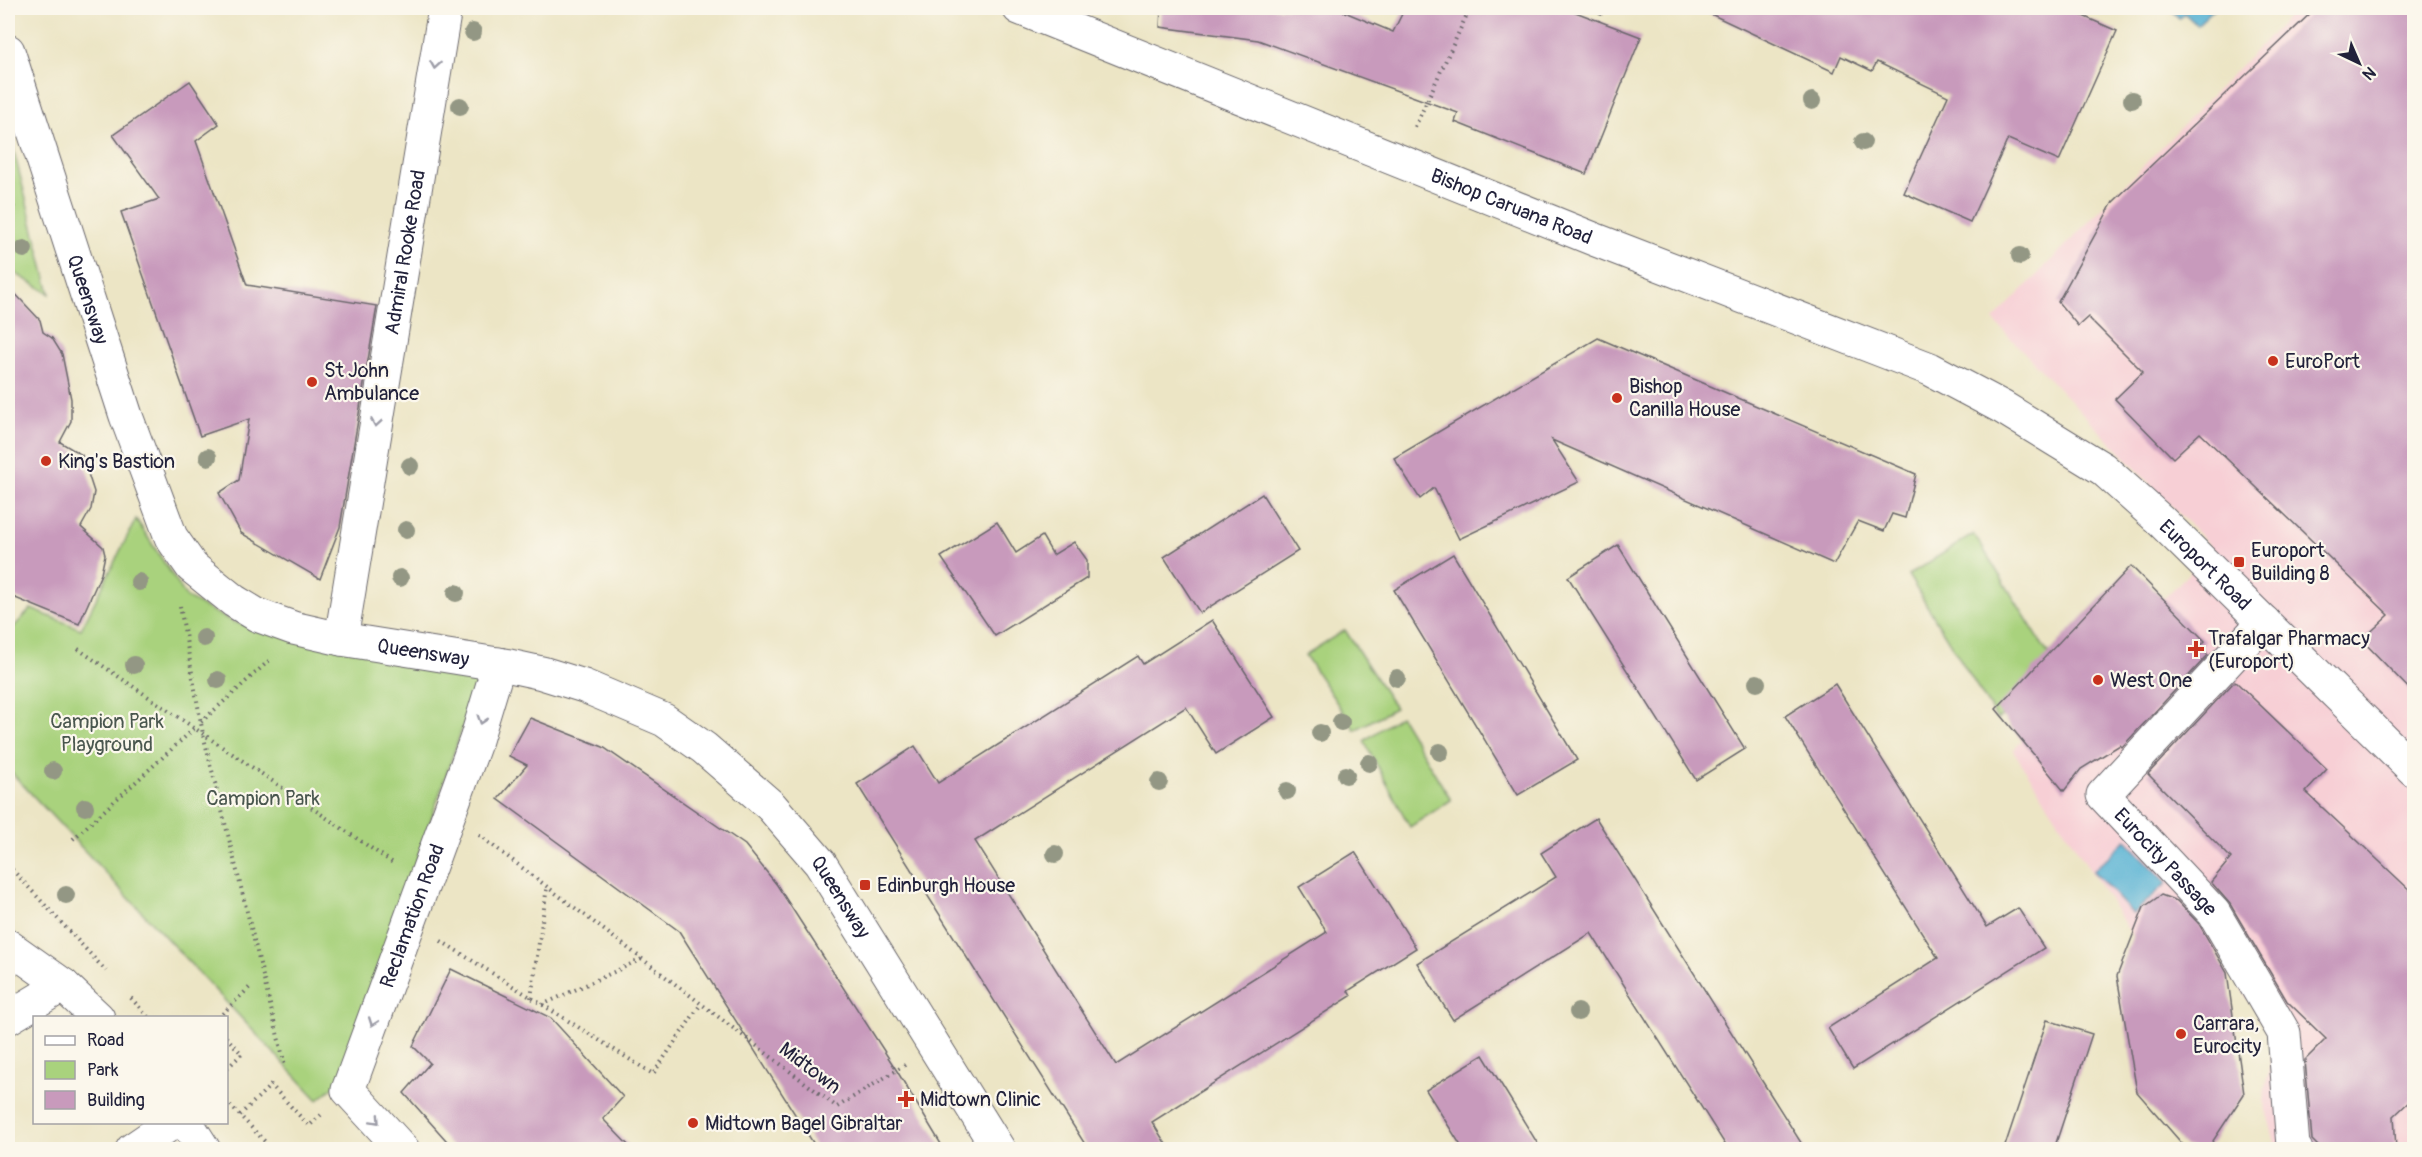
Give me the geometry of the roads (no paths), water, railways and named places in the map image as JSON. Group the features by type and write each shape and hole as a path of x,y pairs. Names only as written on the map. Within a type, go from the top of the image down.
{"main road":[{"name":"Admiral Rooke Road","path":"341,639 445,8"},
{"name":"Bishop Caruana Road","path":"1019,8 1639,257 1930,369 2002,407"},
{"name":"Queensway","path":"8,51 126,416 171,537 192,567 234,601 257,615 341,639 543,673 584,686 664,720 704,748 771,806 820,863 999,1149"},
{"name":"Europort Road","path":"2002,407 2103,469 2159,519 2415,770"},
{"name":"Eurocity Passage","path":"2264,622 2103,795 2214,913 2284,1033 2293,1146 2296,1149"},
{"name":"Reclamation Road","path":"403,1149 348,1090 476,740 499,664"},
{"path":"8,946 63,986 97,1016"},
{"path":"8,1018 63,986"},
{"path":"132,1149 170,1124"},
{"path":"187,1124 204,1149"}],"water":[{"path":"2173,8 2215,8 2197,25 2184,13 2179,18 2171,10"},
{"path":"2126,840 2167,883 2133,914 2093,871"}],"place":[{"name":"EuroPort","path":"2273,361"},
{"name":"St John Ambulance","path":"312,382"},
{"name":"Bishop Canilla House","path":"1617,398"},
{"name":"King's Bastion","path":"46,461"},
{"name":"Europort Building 8","path":"2239,562"},
{"name":"Trafalgar Pharmacy (Europort)","path":"2196,649"},
{"name":"West One","path":"2098,680"},
{"name":"Edinburgh House","path":"865,885"},
{"name":"Carrara, Eurocity","path":"2181,1034"},
{"name":"Midtown Clinic","path":"906,1099"},
{"name":"Midtown Bagel Gibraltar","path":"693,1123"}],"park label":[{"name":"Campion Park Playground","path":"107,732"},
{"name":"Campion Park","path":"263,798"}]}
